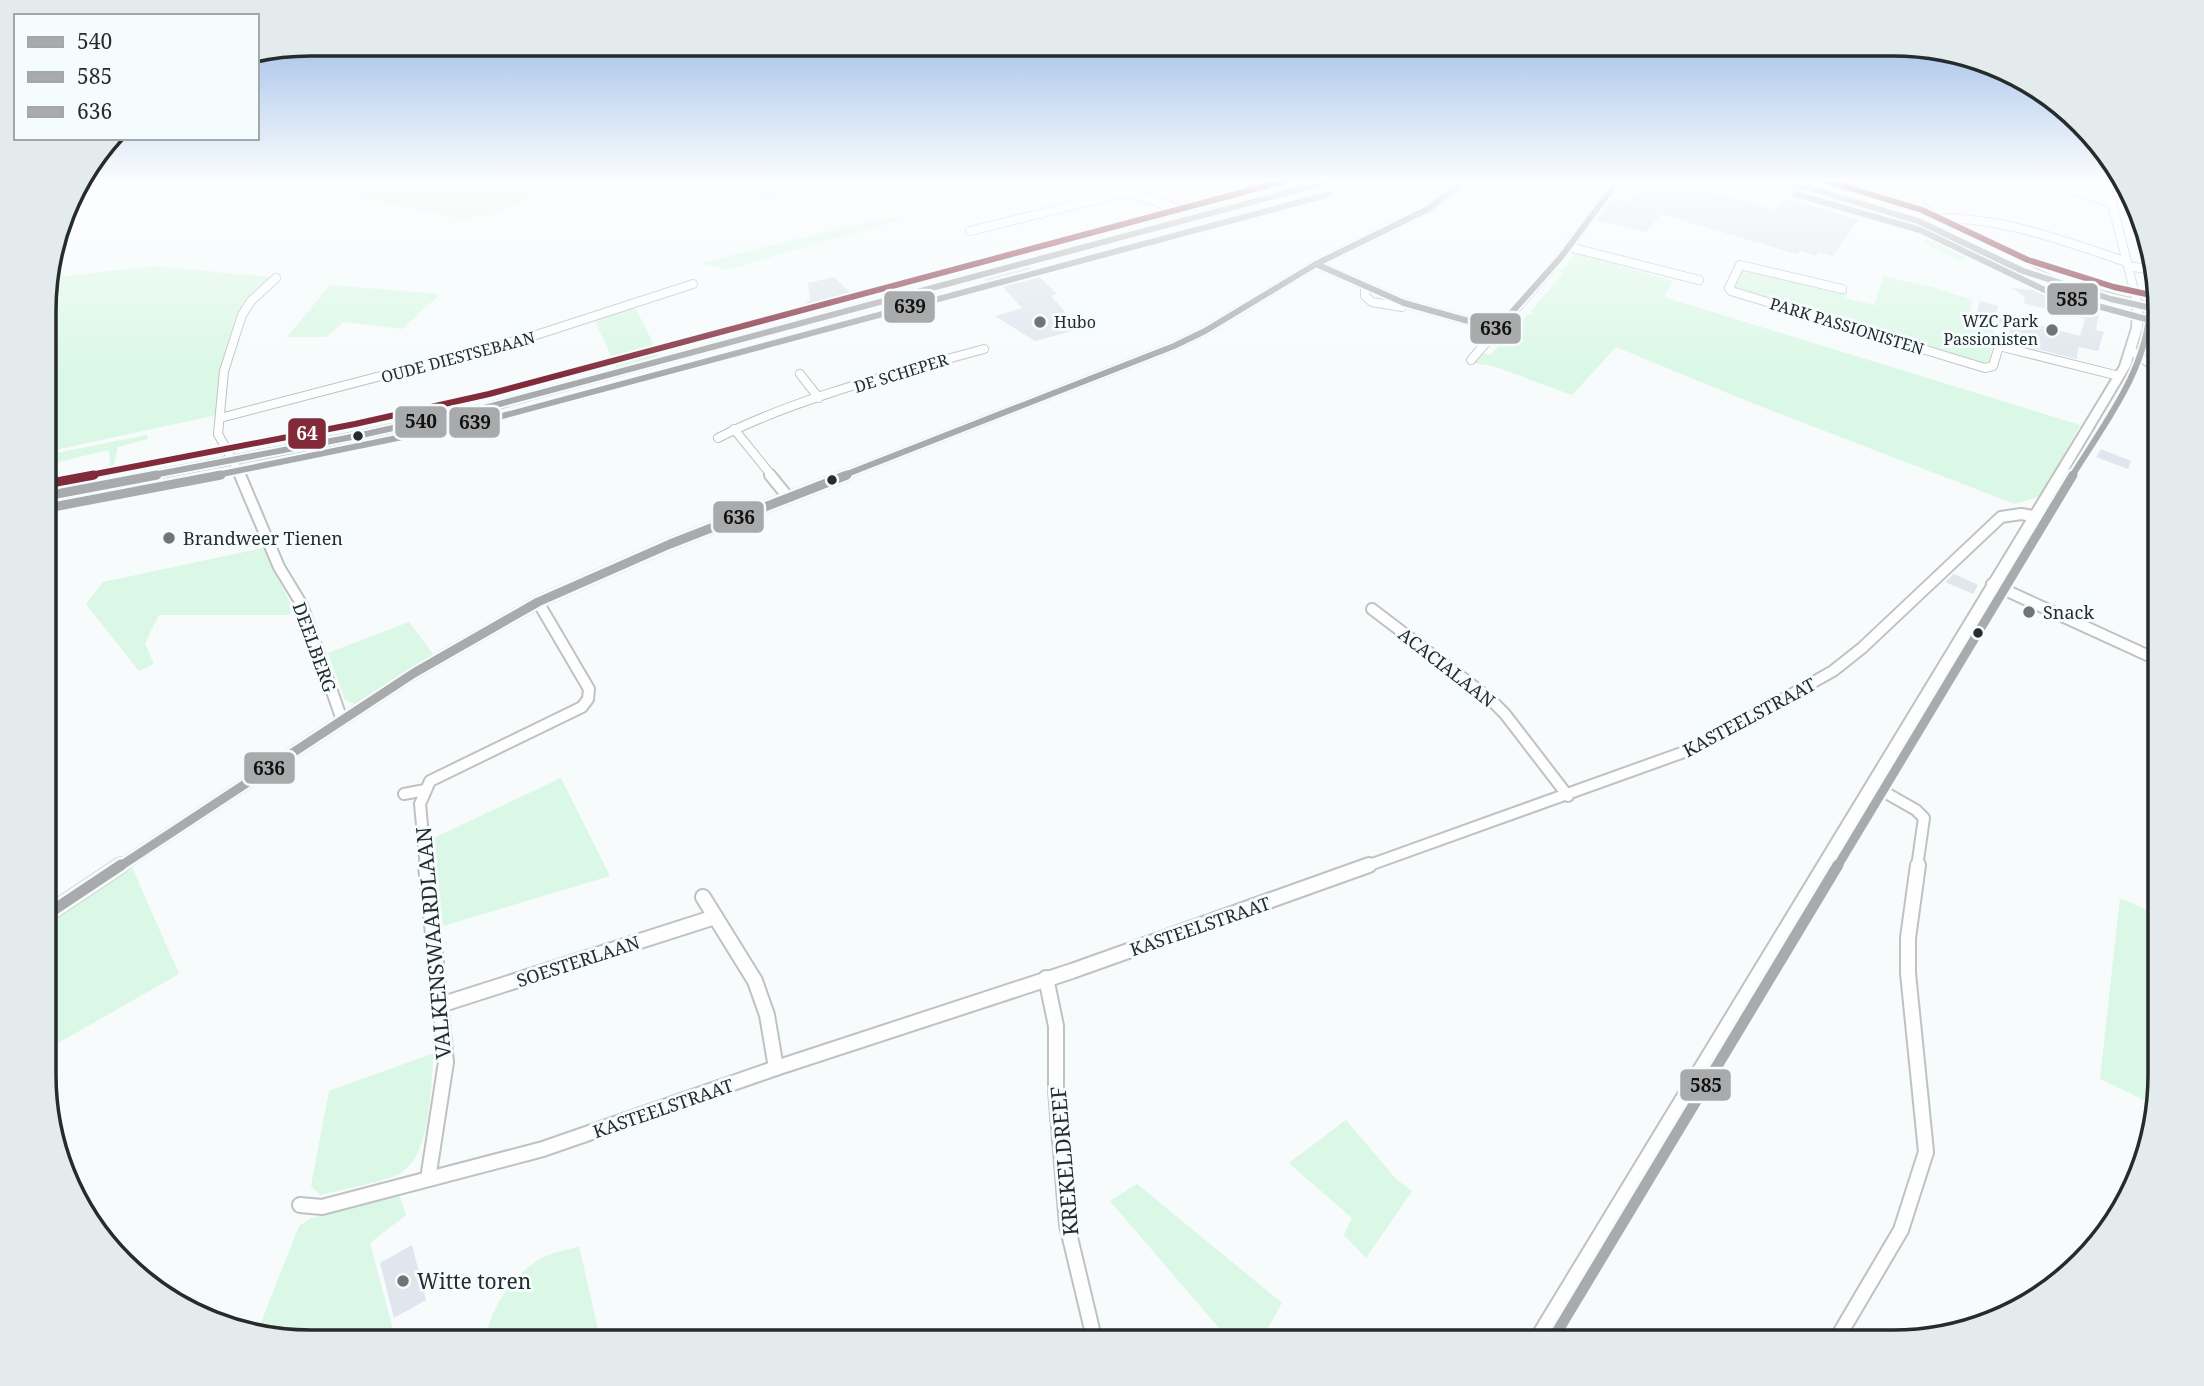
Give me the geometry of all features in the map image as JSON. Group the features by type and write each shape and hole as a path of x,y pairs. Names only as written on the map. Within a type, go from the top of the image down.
{"main road":[{"path":"56,493 406,426 505,403 1084,247"},
{"path":"1975,247 2002,262 2041,277 2085,292 2148,308"},
{"path":"1979,247 2041,277"},
{"path":"1544,1330 2125,365 2137,328 2138,306"}],"street":[{"path":"56,908 342,720 454,649 538,602 625,562 1174,346 1205,331 1316,264 1353,247"},
{"path":"1471,360 1569,247 1699,280"},
{"path":"2083,247 2144,268"},
{"path":"2123,247 2138,306"},
{"path":"1316,264 1365,286 1365,296 1372,302 1406,308 1419,307 1497,329"},
{"name":"PARK PASSIONISTEN","path":"1842,289 1740,265 1729,288 1731,291 1985,368 1993,366 1999,345 2125,365"},
{"name":"DEELBERG","path":"276,278 251,301 242,315 224,371 218,434 234,460 279,567 302,605 342,720"},
{"name":"OUDE DIESTSEBAAN","path":"220,418 530,337 693,284"},
{"name":"DE SCHEPER","path":"718,438 734,429 819,398 919,365 984,349"},
{"path":"2125,365 2148,369"},
{"path":"800,374 819,398"},
{"path":"734,429 788,497"},
{"name":"KASTEELSTRAAT","path":"300,1205 322,1207 543,1149 1046,978 1568,796 1698,747 1833,671 1862,648 2001,517 2021,514 2033,516"},
{"path":"1992,584 2148,656"},
{"path":"404,794 425,790 430,781 446,771 582,707 588,699 589,690 538,602"},
{"name":"ACACIALAAN","path":"1372,609 1489,698 1505,714 1568,796"},
{"path":"1842,1330 1901,1230 1926,1152 1908,973 1908,938 1924,818 1916,810 1872,785"},
{"name":"VALKENSWAARDLAAN","path":"425,790 421,804 446,1062 428,1179"},
{"path":"703,897 755,981 766,1015 776,1068"},
{"name":"SOESTERLAAN","path":"440,1004 715,917"},
{"name":"KREKELDREEF","path":"1046,978 1056,1026 1056,1090 1066,1225 1092,1330"}],"green space":[{"path":"766,247 807,247 727,270 701,263"},
{"path":"1931,247 1965,247 1979,254 1960,261"},
{"path":"1577,253 1673,281 1664,297 2080,425 2041,496 2015,504 1747,401 1616,347 1572,395 1493,366 1471,363 1480,352 1490,355 1528,314 1534,315 1531,311 1563,273 1554,270 1564,268"},
{"path":"155,266 270,277 244,310 229,340 221,374 217,415 56,450 58,277"},
{"path":"1751,267 1848,292 1846,298 1874,305 1883,276 1936,288 1972,300 1970,320 1994,326 1990,363 1985,365 1732,288 1739,268"},
{"path":"330,285 440,294 402,329 344,322 326,337 287,337"},
{"path":"634,305 660,357 617,369 594,319"},
{"path":"147,435 148,439 118,447 111,477 56,488 56,478 109,466 110,456 108,450 56,463 56,453"},
{"path":"263,548 294,611 289,615 159,615 145,643 154,664 139,671 86,604 103,582"},
{"path":"409,622 433,654 355,704 345,700 328,653"},
{"path":"561,778 610,876 443,926 434,838"},
{"path":"131,865 179,974 56,1044 56,914"},
{"path":"2120,898 2148,911 2146,1101 2100,1079"},
{"path":"434,1053 424,1137 410,1165 392,1177 320,1195 311,1186 329,1091"},
{"path":"1346,1120 1396,1179 1412,1191 1366,1258 1344,1235 1352,1218 1289,1163"},
{"path":"1137,1184 1282,1303 1267,1330 1221,1330 1110,1201"},
{"path":"399,1194 406,1215 370,1243 393,1330 311,1330 260,1325 299,1226 312,1218"},
{"path":"579,1246 598,1330 487,1330 505,1292 522,1273 546,1256"}],"building":[{"path":"1771,247 1839,247 1833,256 1818,252 1816,256 1800,251 1796,254"},
{"path":"1029,267 1057,294 1051,296 1080,329 1035,341 995,316 1022,308 1002,286 992,288 984,279"},
{"path":"834,277 857,299 812,312 806,302 810,301 808,283"},
{"name":"WZC Park Passionisten","path":"2034,287 2076,299 2077,295 2087,298 2086,305 2100,308 2096,330 2104,332 2098,351 2078,347 2077,359 2009,342 2010,327 1975,318 1980,301 1998,306 1996,314 2080,336 2085,319 2023,303 2025,297 2011,288 2034,290"},
{"path":"2101,449 2131,461 2128,469 2096,457"},
{"path":"1954,574 1978,585 1973,594 1945,582"},
{"name":"Witte toren","path":"412,1245 426,1300 394,1318 380,1263"}],"transit line":[{"name":"64","path":"56,482 355,424 489,394 1039,247"},
{"name":"540","path":"56,494 357,436 492,406 1086,247"},
{"name":"639","path":"56,506 359,448 495,418 1134,247"},
{"name":"636","path":"56,908 414,673 538,602 670,544 1174,346 1205,331 1316,264 1351,247"},
{"name":"636","path":"1316,264 1404,303 1497,329 1569,247"},
{"name":"585","path":"1955,247 2053,294 2148,320"},
{"name":"540","path":"1972,247 2023,271 2111,299 2148,307"},
{"name":"64","path":"2000,247 2028,260 2114,287 2147,294"},
{"name":"585","path":"1558,1330 2135,372 2148,334"}],"place":[{"name":"Hubo","path":"1040,322"},
{"name":"WZC Park Passionisten","path":"2052,330"},
{"name":"Brandweer Tienen","path":"169,538"},
{"name":"Snack","path":"2029,612"},
{"name":"Witte toren","path":"403,1281"}]}
